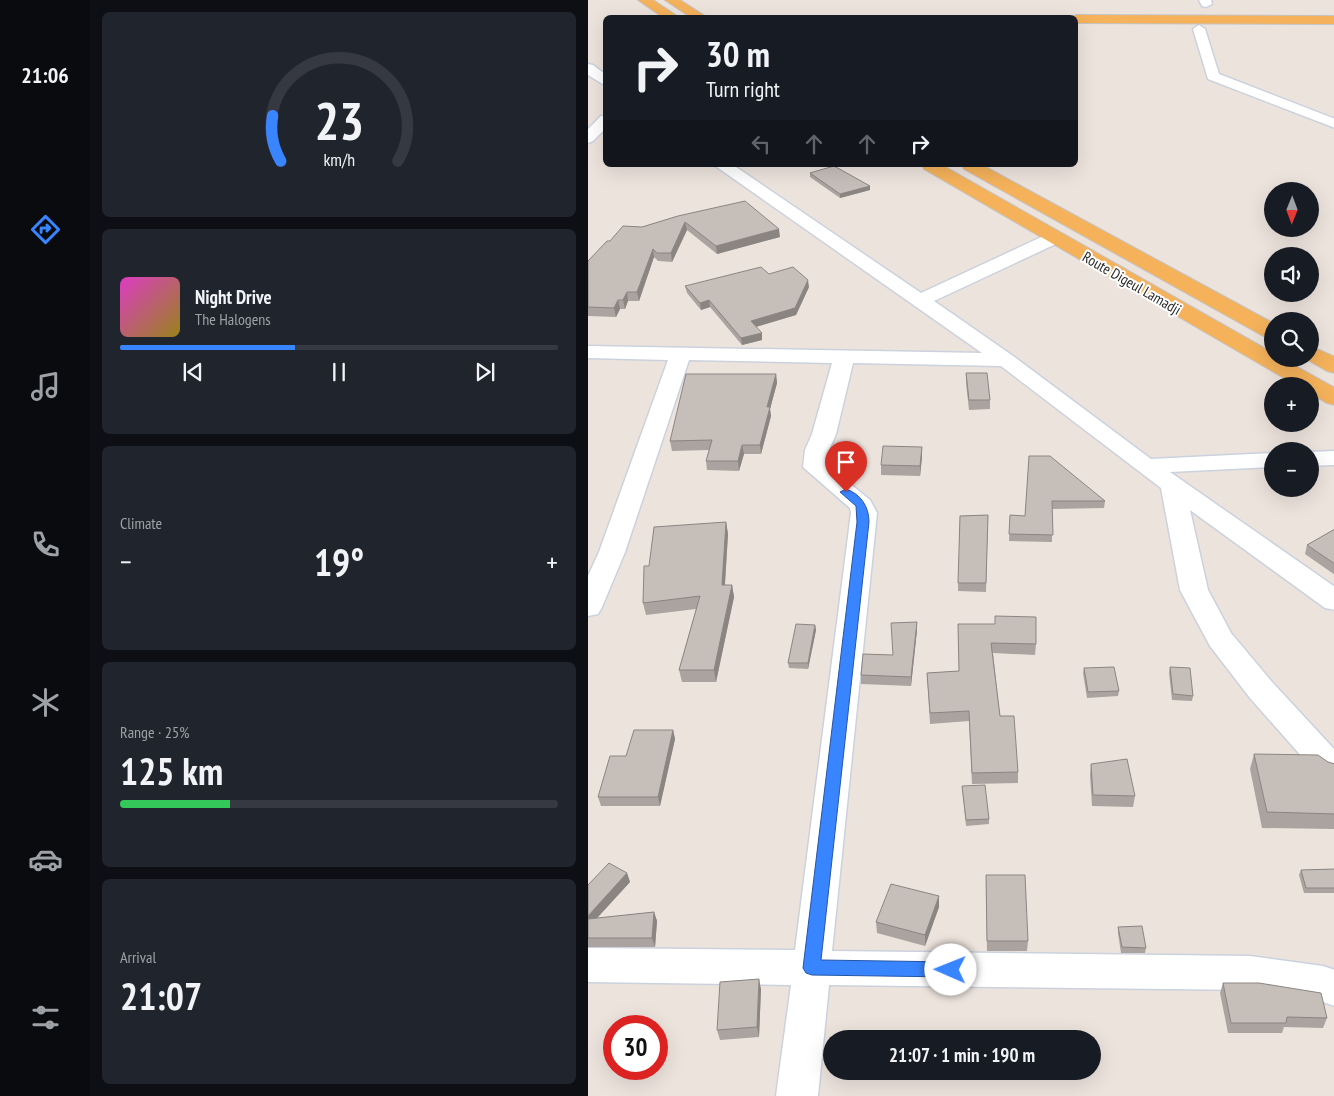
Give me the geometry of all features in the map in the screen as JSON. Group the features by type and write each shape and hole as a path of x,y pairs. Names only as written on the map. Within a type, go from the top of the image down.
{"main road":[{"path":"644,0 669,15"},
{"path":"671,0 697,15"},
{"path":"1078,19 1334,20"},
{"name":"Route Digeul Lamadji","path":"933,167 1334,398"},
{"name":"Route Digeul Lamadji","path":"974,167 1264,327"},
{"path":"1319,357 1334,366"}],"street":[{"path":"1199,29 1213,76 1334,124"},
{"path":"588,138 603,122"},
{"path":"725,167 1006,360 1173,486 1334,601"},
{"path":"921,300 1054,238"},
{"path":"588,352 1006,360"},
{"path":"588,607 612,552 681,354"},
{"path":"797,1096 864,513 861,504 815,467 817,450 824,434 844,357"},
{"path":"1319,459 1334,458"},
{"path":"1146,466 1264,460"},
{"path":"1173,486 1194,590 1220,639 1261,690 1322,758 1334,768"},
{"path":"588,965 1250,973 1334,988"}],"building":[{"path":"836,167 870,186 840,194 810,173"},
{"path":"745,201 779,229 716,246 685,222 671,253 657,253 653,249 637,292 627,292 623,300 618,300 614,308 588,307 588,261 623,226 642,227 678,216"},
{"path":"761,267 769,274 793,267 808,280 795,308 751,321 762,333 741,338 709,300 700,303 685,286"},
{"path":"966,373 987,373 990,400 969,400"},
{"path":"686,374 776,374 767,407 770,407 760,445 742,445 738,461 706,461 712,440 670,441"},
{"path":"883,446 922,447 920,466 881,465"},
{"path":"1029,456 1050,456 1105,501 1052,501 1053,535 1009,534 1010,515 1025,516"},
{"path":"988,515 986,583 958,583 960,516"},
{"path":"726,522 722,585 732,585 714,670 679,670 700,596 643,603 644,566 649,566 654,527"},
{"path":"1335,529 1335,564 1307,545"},
{"path":"995,616 1036,617 1036,644 991,643 1000,716 1014,716 1018,772 972,773 969,711 930,713 927,673 959,671 958,624 995,624"},
{"path":"917,622 911,677 861,675 863,654 893,655 891,623"},
{"path":"796,624 815,625 808,663 788,663"},
{"path":"1114,667 1119,691 1088,692 1084,668"},
{"path":"1170,667 1190,668 1193,696 1173,694"},
{"path":"634,730 673,730 658,797 598,797 610,756 626,756"},
{"path":"1254,754 1318,755 1328,762 1335,764 1335,814 1267,812"},
{"path":"1127,759 1135,796 1093,795 1091,764"},
{"path":"985,785 989,819 966,820 962,786"},
{"path":"609,863 627,873 588,916 588,885"},
{"path":"1335,869 1335,888 1306,888 1301,870"},
{"path":"986,875 1025,875 1028,941 987,941"},
{"path":"891,884 939,896 925,935 876,922"},
{"path":"654,912 652,938 588,938 588,919"},
{"path":"1142,926 1146,948 1122,947 1118,927"},
{"path":"759,979 757,1027 717,1030 720,982"},
{"path":"1223,983 1259,983 1321,993 1327,1018 1287,1017 1286,1023 1231,1023"}],"route":[{"path":"846,492 861,504 864,513 812,968 951,970"}]}
